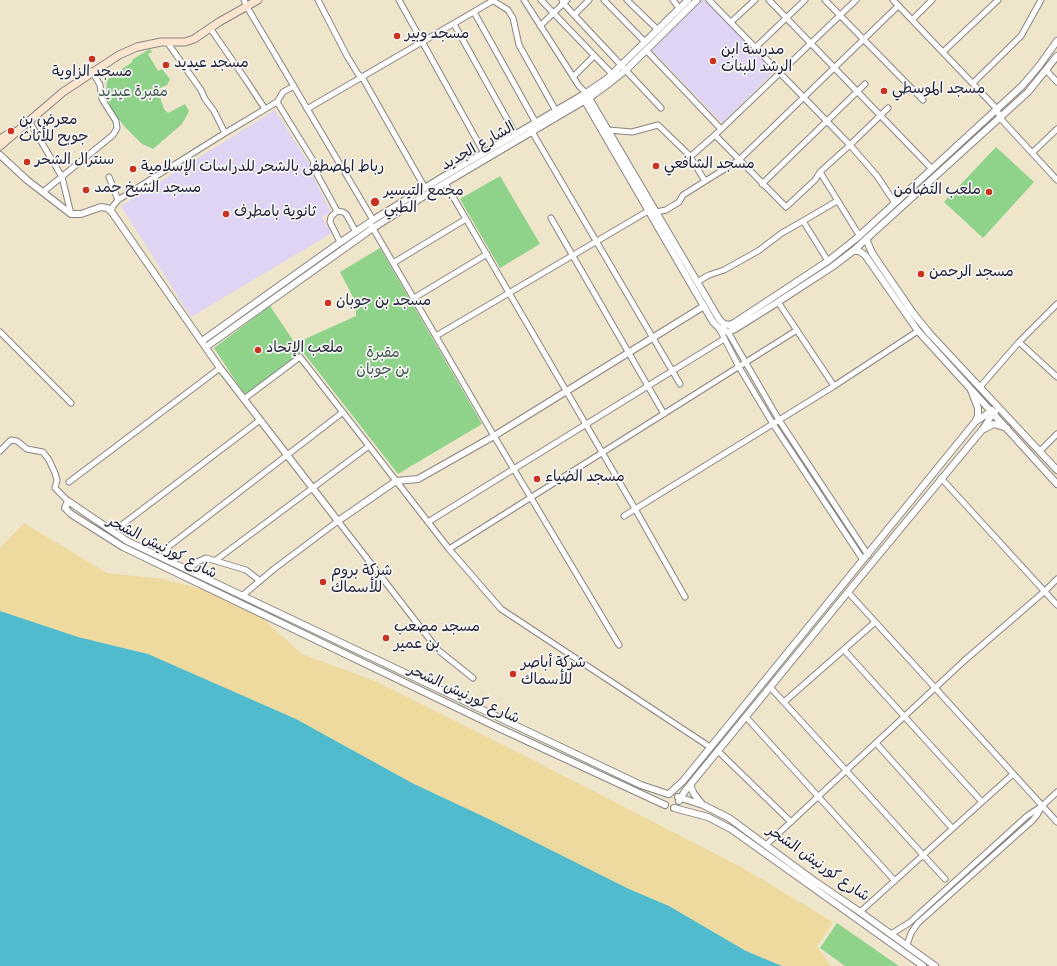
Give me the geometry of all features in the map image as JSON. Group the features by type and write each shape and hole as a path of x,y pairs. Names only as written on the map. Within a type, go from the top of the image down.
{"main road":[{"path":"0,147 63,92 92,71 119,55 137,47 161,42 185,42 194,39 246,3 258,0"},
{"path":"0,139 31,120"}],"street":[{"path":"318,0 347,56 358,74 362,77 425,188"},
{"path":"399,0 484,153"},
{"path":"307,109 493,0 508,10 513,18 519,46 556,111"},
{"path":"524,0 609,130 719,319 724,324 729,325 828,261 866,229 998,109 1039,66 1057,40"},
{"path":"541,0 612,74"},
{"path":"574,15 589,0"},
{"path":"604,0 645,42"},
{"path":"627,0 658,30"},
{"path":"674,0 680,8"},
{"name":"الشارع الجديد","path":"202,341 340,242 445,183 531,129 612,82 645,42 688,0"},
{"name":"الشارع الجديد","path":"206,347 372,224 425,188 516,135 531,129 536,123 556,111 586,97 612,74 624,67 646,50 697,0"},
{"path":"709,0 850,145 877,176 895,203"},
{"path":"731,22 755,0"},
{"path":"769,0 932,169"},
{"path":"756,47 806,0"},
{"path":"824,0 923,100"},
{"path":"690,157 856,0"},
{"path":"893,0 998,109 1000,118 1057,180"},
{"path":"912,20 932,0"},
{"path":"943,52 998,0"},
{"path":"973,83 1021,36 1041,0"},
{"path":"540,26 564,1 574,15 661,108"},
{"path":"246,3 393,263 530,498 618,645"},
{"path":"656,212 666,210 679,202 683,195 739,160 898,6"},
{"path":"474,12 536,123"},
{"path":"454,24 516,135"},
{"path":"210,28 265,109"},
{"path":"167,42 201,90 225,132"},
{"path":"646,50 721,129"},
{"path":"574,77 594,56"},
{"path":"728,332 778,302 832,267 853,251 1028,92 1057,56"},
{"path":"1046,70 1057,82"},
{"path":"43,192 112,135 117,128 116,120 102,99 100,85 92,71"},
{"path":"762,184 865,84"},
{"path":"111,211 118,200 225,132 277,102 283,92 294,86"},
{"path":"586,97 648,211 713,322 719,328 739,367 773,424 863,560"},
{"path":"277,102 314,162 313,167 337,211"},
{"path":"715,135 786,207 815,180 820,172 888,108"},
{"path":"31,120 62,177 71,214"},
{"path":"609,130 632,132 658,125 690,157 705,182"},
{"path":"531,129 680,384"},
{"path":"1032,153 1057,129"},
{"path":"0,147 33,185"},
{"path":"0,155 33,185 71,214 81,214 101,207 111,211 220,368 312,488 438,650 473,678"},
{"path":"820,172 859,235"},
{"path":"109,177 118,200"},
{"path":"445,183 603,453 685,597"},
{"path":"697,282 709,275 724,270 758,251 782,233 837,200"},
{"path":"337,211 343,212 356,232"},
{"path":"337,211 331,217 330,222 340,242"},
{"path":"436,336 648,211"},
{"path":"551,218 664,414"},
{"path":"393,263 466,219"},
{"path":"803,221 828,261"},
{"path":"866,229 869,236 867,241 869,249 879,270 918,331 1057,484"},
{"path":"853,251 859,251 865,255 879,270 921,323 1057,470"},
{"path":"414,298 487,254"},
{"path":"778,302 834,386"},
{"path":"980,387 1020,342 1057,304"},
{"path":"243,595 338,521 396,481 418,479 494,436 704,306"},
{"path":"719,328 728,332 779,420 868,554"},
{"path":"449,549 797,330"},
{"path":"624,516 834,386 918,331"},
{"path":"0,332 71,403"},
{"path":"428,522 724,339"},
{"path":"1020,342 1057,377"},
{"path":"244,399 300,357 449,549 501,609 710,747"},
{"path":"69,482 220,368"},
{"path":"972,390 978,408 978,416 975,422 710,747 664,799 665,805 669,808 674,808 677,806 679,799 690,785 982,430 992,412 992,400"},
{"path":"163,558 168,547 343,412"},
{"path":"975,422 992,412 1004,413"},
{"path":"123,524 260,420"},
{"path":"982,430 994,424 1007,428"},
{"path":"1040,451 1057,434"},
{"path":"0,451 11,440 16,441 27,449 43,452 49,460 55,473 57,480 55,488 68,501"},
{"path":"216,560 369,446"},
{"path":"941,478 1057,605"},
{"path":"923,486 930,492"},
{"name":"شارع كورنيش الشحر","path":"665,805 500,728 124,547 71,514 65,508 68,501 127,541 641,785 669,794"},
{"path":"189,570 197,562 206,558 246,570 260,581"},
{"path":"766,846 965,660 1057,579"},
{"path":"848,592 874,623 1057,822"},
{"path":"784,702 874,623"},
{"path":"320,642 324,634"},
{"path":"844,650 982,802"},
{"path":"770,688 847,770 945,879"},
{"path":"746,717 895,881"},
{"path":"500,728 502,719"},
{"path":"876,743 952,828"},
{"path":"718,751 791,822"},
{"path":"860,912 1013,774"},
{"path":"690,785 694,794 703,805"},
{"path":"891,934 909,923 1027,816 1042,806 1057,792"},
{"path":"669,794 674,794 679,799"},
{"name":"شارع كورنيش الشحر","path":"679,799 703,805 724,815 923,966"},
{"path":"907,946 910,933 918,923 1032,820 1042,806"},
{"name":"شارع كورنيش الشحر","path":"674,808 699,814 724,824 811,882 860,912 935,966"}],"shaded area":[{"name":"مدرسة ابن الرشد للبنات","path":"701,0 705,0 774,72 722,123 652,50"},
{"name":"ثانوية بامطرف","path":"275,110 313,170 313,176 331,212 322,217 332,233 191,317 121,206"}],"green space":[{"name":"مقبرة عيديد","path":"150,49 152,52 148,54 158,71 162,69 170,79 167,85 158,89 164,109 168,113 185,104 189,111 181,125 153,149 142,144 125,127 113,112 106,95 107,80 132,62 133,59"},
{"name":"ملعب التضامن","path":"996,147 1034,182 983,238 944,202"},
{"path":"500,176 540,244 500,268 460,199"},
{"name":"مقبرة بن جوبان","path":"380,248 482,424 398,474 296,343 356,316 356,303 340,272"},
{"name":"ملعب الإتحاد","path":"270,306 301,352 245,395 214,348"},
{"path":"837,923 899,966 845,966 820,948"}],"sand":[{"path":"24,523 107,573 162,579 205,590 252,609 302,654 375,681 743,868 833,922 817,947 831,966 782,966 746,951 669,906 629,889 493,821 414,784 296,719 148,654 78,637 0,611 0,548"}],"water":[{"path":"0,611 78,637 148,654 296,719 414,784 493,821 629,889 669,906 746,951 782,966 0,966"}],"place":[{"name":"مسجد وبير","path":"397,36"},
{"name":"مسجد الزاوية","path":"92,59"},
{"name":"مدرسة ابن الرشد للبنات","path":"713,61"},
{"name":"مسجد عيديد","path":"166,65"},
{"name":"مسجد الموسطي","path":"884,91"},
{"name":"معرض بن جوبح للأثاث","path":"11,131"},
{"name":"سنترال الشحر","path":"27,162"},
{"name":"مسجد الشافعي","path":"656,166"},
{"name":"رباط المصطفى بالشحر للدراسات الإسلامية","path":"133,169"},
{"name":"مسجد الشيخ حمد","path":"86,190"},
{"name":"ملعب التضامن","path":"989,192"},
{"name":"مجمع التيسير الطبي","path":"375,202"},
{"name":"ثانوية بامطرف","path":"226,214"},
{"name":"مسجد الرحمن","path":"921,274"},
{"name":"مسجد بن جوبان","path":"328,303"},
{"name":"ملعب الإتحاد","path":"258,350"},
{"name":"مسجد الضياء","path":"537,479"},
{"name":"شركة بروم للأسماك","path":"323,582"},
{"name":"مسجد مصعب بن عمير","path":"386,638"},
{"name":"شركة أباصر للأسماك","path":"513,674"}]}
